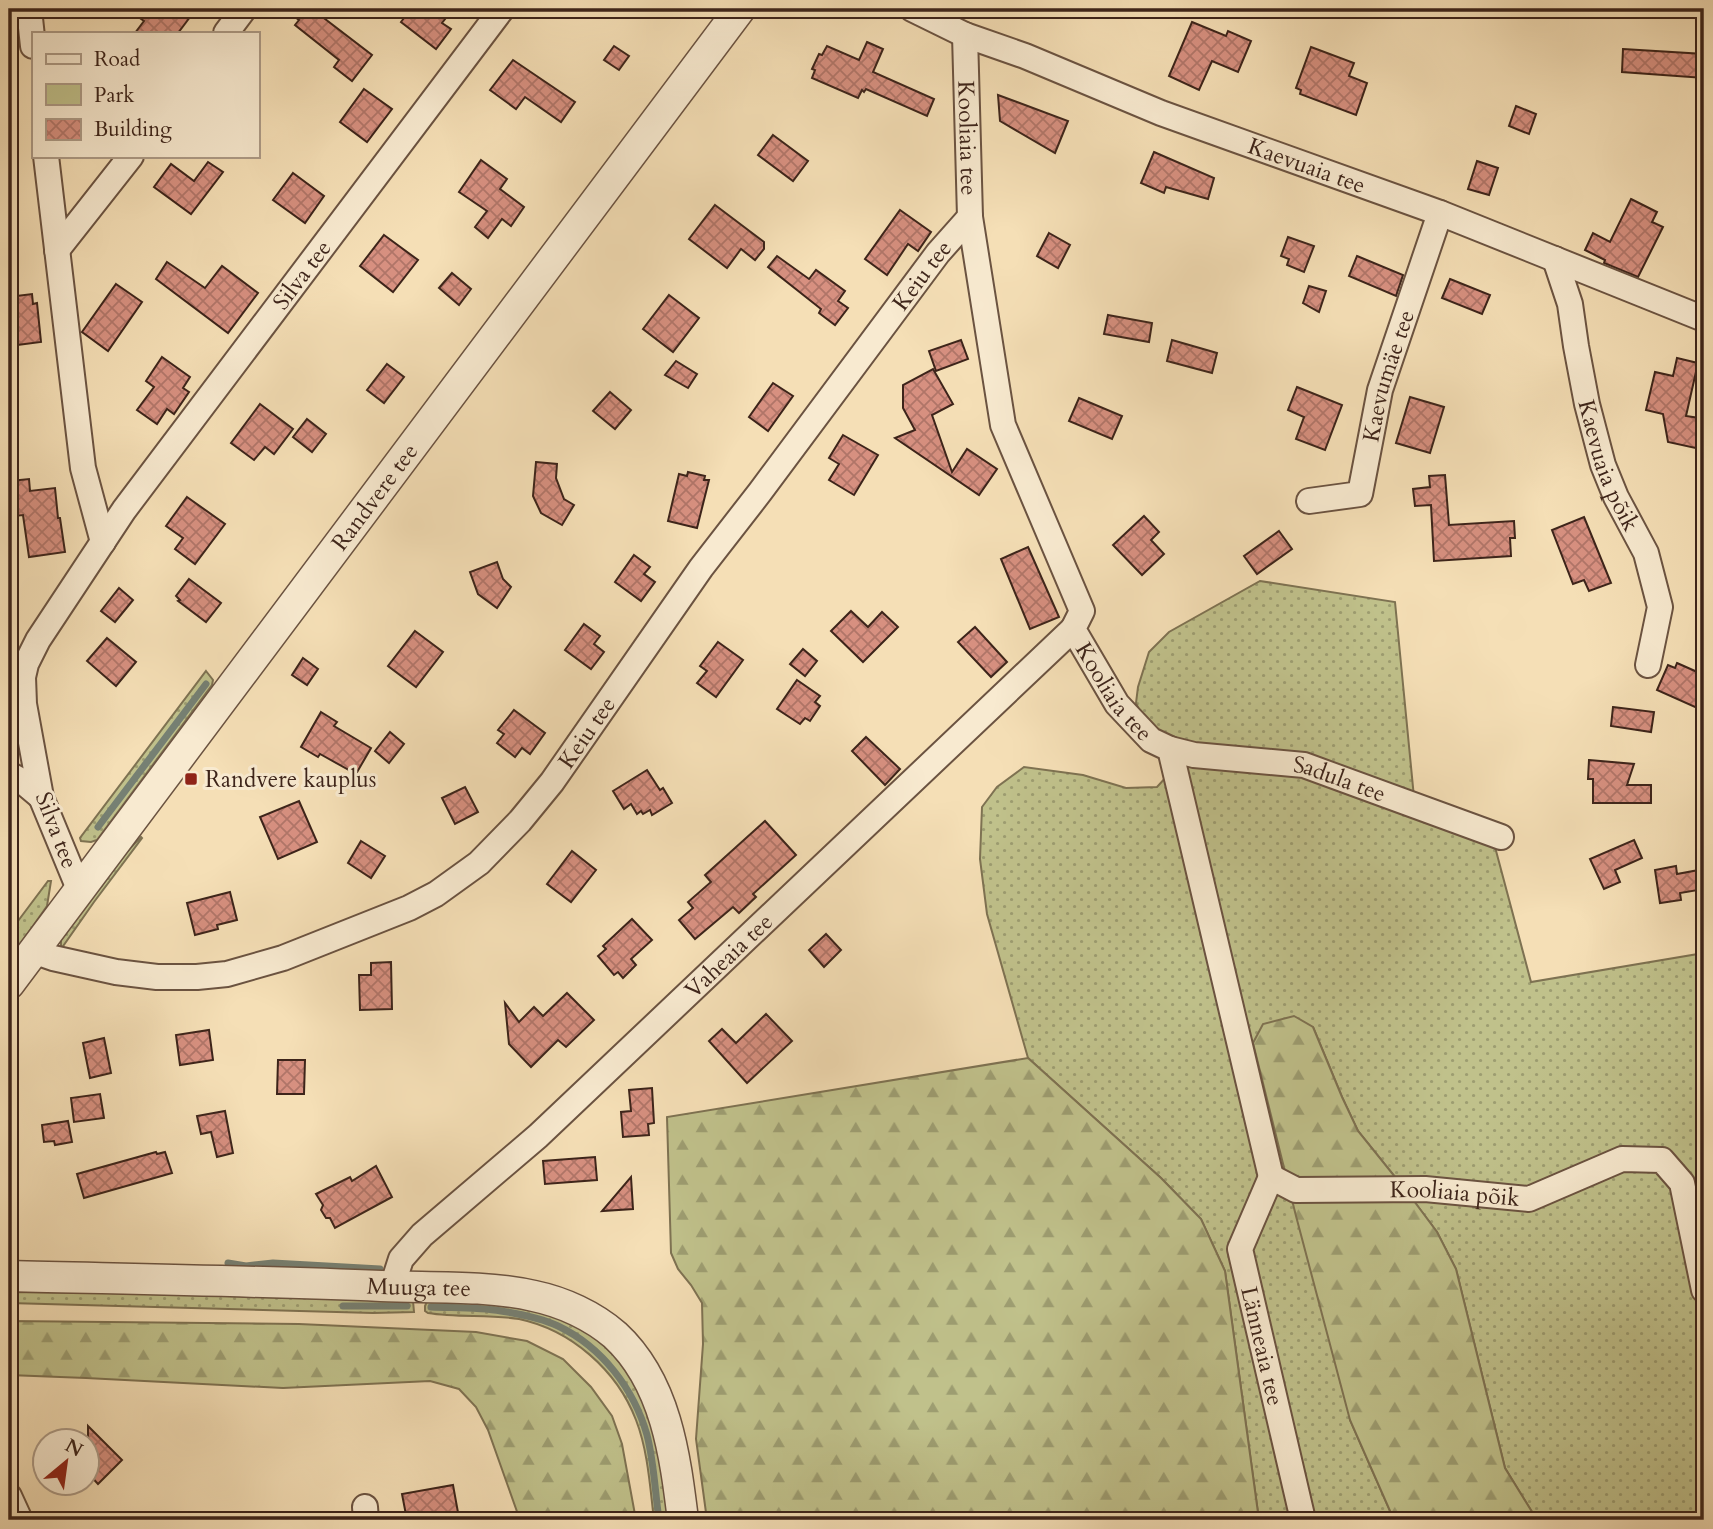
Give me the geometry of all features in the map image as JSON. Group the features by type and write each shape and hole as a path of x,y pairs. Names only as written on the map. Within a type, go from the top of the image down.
{"street":[{"path":"29,9 32,37"},
{"path":"227,32 244,9"},
{"name":"Silva tee","path":"79,889 41,797 24,704 23,677 26,664 38,640 124,510 502,9"},
{"name":"Randvere tee","path":"9,984 740,9"},
{"name":"Kaevuaia tee","path":"912,9 965,35 1025,56 1161,113 1440,213 1704,319"},
{"name":"Kooliaia tee","path":"965,35 970,217 1003,425 1082,611 1073,629 1117,704 1151,740 1170,749 1271,1177"},
{"path":"46,158 83,468 103,542"},
{"path":"57,250 129,158"},
{"name":"Kaevumäe tee","path":"1309,501 1360,494 1380,390 1440,213"},
{"name":"Keiu tee","path":"33,951 116,972 157,977 228,974 283,958 409,908 436,894 479,863 520,821 552,782 701,568 938,253 970,217"},
{"name":"Kaevuaia põik","path":"1556,259 1570,304 1587,404 1603,465 1616,497 1646,553 1660,607 1648,665"},
{"name":"Vaheaia tee","path":"392,1287 401,1259 422,1235 538,1136 1073,629"},
{"name":"Sadula tee","path":"1170,749 1194,755 1304,765 1501,837"},
{"path":"9,774 41,797"},
{"name":"Kooliaia põik","path":"1271,1177 1297,1190 1425,1189 1529,1199 1622,1159 1662,1160 1682,1183 1704,1290"},
{"name":"Länneaia tee","path":"1271,1177 1240,1249 1303,1520"},
{"name":"Muuga tee","path":"9,1276 502,1291 535,1296 563,1305 592,1319 614,1334 633,1354 652,1382 663,1413 678,1475 684,1520"},
{"path":"9,1496 20,1520"}],"green space":[{"path":"1260,581 1395,602 1416,818 1495,847 1531,982 1704,953 1704,1503 1695,1520 1537,1520 1505,1468 1456,1269 1437,1232 1358,1131 1313,1027 1350,1420 1394,1520 1259,1520 1225,1271 1201,1219 1161,1178 1028,1058 987,914 980,859 982,807 997,787 1024,767 1083,775 1126,788 1157,787 1168,775 1136,703 1149,652 1169,632"},
{"path":"206,671 213,680 212,685 97,840 81,841 80,838"},
{"path":"141,837 61,949 61,939 112,867"},
{"path":"48,881 51,881 47,906 9,960 9,933"},
{"path":"1294,1016 1313,1027 1358,1131 1437,1232 1456,1269 1505,1468 1537,1520 1394,1520 1350,1420 1253,1043 1263,1024"},
{"path":"1028,1058 1161,1178 1201,1219 1225,1271 1259,1520 707,1520 696,1439 703,1344 702,1303 678,1269 671,1253 667,1117"},
{"path":"9,1292 413,1301 414,1312 9,1303"},
{"path":"428,1299 520,1306 568,1322 606,1347 634,1383 645,1405 662,1463 671,1520 654,1520 646,1457 636,1420 617,1385 590,1355 557,1332 519,1319 428,1313 425,1306"},
{"path":"9,1321 299,1324 476,1332 527,1341 563,1359 591,1387 612,1416 622,1444 636,1520 520,1520 488,1430 476,1407 459,1389 430,1381 283,1388 9,1375"}],"building":[{"path":"127,9 196,9 179,32 136,32 144,21"},
{"path":"284,9 312,9 372,55 352,81 334,67 339,60 295,25 299,20"},
{"path":"411,9 453,9 442,23 451,29 436,49 401,22"},
{"path":"1192,22 1226,36 1228,31 1251,41 1238,72 1212,61 1199,90 1169,76"},
{"path":"867,42 883,49 873,72 934,99 927,116 866,89 864,92 862,90 858,98 812,78 815,70 812,69 819,54 822,55 827,46 859,60"},
{"path":"614,46 629,56 619,70 604,60"},
{"path":"1311,47 1354,63 1349,76 1367,83 1356,115 1300,94 1301,90 1296,88"},
{"path":"1623,49 1704,54 1704,78 1622,72"},
{"path":"513,60 575,102 561,122 525,97 516,109 490,90"},
{"path":"364,89 392,109 367,142 340,122"},
{"path":"998,95 1068,121 1055,153 1000,121"},
{"path":"1516,106 1536,114 1529,134 1509,126"},
{"path":"773,135 808,161 793,181 758,155"},
{"path":"1154,152 1214,178 1208,199 1166,187 1164,193 1141,183"},
{"path":"481,160 507,179 500,189 524,207 511,226 502,219 488,238 475,227 487,211 459,192"},
{"path":"1477,161 1498,168 1489,195 1468,189"},
{"path":"208,162 223,172 191,214 154,187 171,164 194,181"},
{"path":"293,173 324,196 305,223 273,200"},
{"path":"1631,199 1657,212 1652,222 1663,227 1638,277 1604,263 1605,260 1585,250 1593,233 1610,242"},
{"path":"715,205 764,242 764,249 755,260 741,249 727,268 689,239"},
{"path":"900,210 931,232 918,251 908,244 887,275 865,259"},
{"path":"1049,233 1070,245 1058,268 1037,256"},
{"path":"384,235 418,260 393,292 360,266"},
{"path":"1288,237 1314,246 1304,272 1287,265 1289,259 1281,256"},
{"path":"777,256 809,279 816,270 845,291 838,301 848,308 835,325 819,313 821,309 768,267"},
{"path":"1357,256 1403,275 1396,296 1349,276"},
{"path":"167,262 205,288 222,266 258,293 228,333 156,279"},
{"path":"452,273 471,289 459,305 439,288"},
{"path":"1450,279 1490,295 1482,314 1442,298"},
{"path":"116,284 142,302 108,351 82,332"},
{"path":"1309,286 1326,291 1319,312 1303,303"},
{"path":"32,294 33,304 37,303 41,342 9,346 9,297"},
{"path":"669,295 699,318 673,352 643,329"},
{"path":"1108,315 1152,323 1149,342 1104,334"},
{"path":"961,340 968,359 936,371 929,351"},
{"path":"1172,340 1217,353 1212,373 1167,361"},
{"path":"162,357 190,377 183,388 189,392 174,414 167,409 157,424 137,410 154,387 146,381"},
{"path":"1677,358 1698,363 1686,416 1699,418 1704,438 1698,442 1700,449 1668,442 1663,414 1646,410 1655,372 1673,376"},
{"path":"676,361 697,374 688,388 665,375"},
{"path":"387,364 404,377 384,403 367,390"},
{"path":"933,369 953,404 932,415 952,472 967,449 997,469 979,495 895,438 915,430 903,408 903,385"},
{"path":"773,383 793,396 768,431 749,417"},
{"path":"1297,387 1342,405 1325,450 1296,439 1304,417 1288,410"},
{"path":"610,392 631,410 615,429 593,411"},
{"path":"1410,397 1444,407 1430,453 1396,443"},
{"path":"1079,398 1122,416 1112,439 1069,421"},
{"path":"260,404 293,429 274,454 265,447 254,460 231,443"},
{"path":"307,419 326,434 312,452 293,437"},
{"path":"843,435 878,455 854,495 829,480 839,464 829,458"},
{"path":"536,462 557,464 556,478 564,499 574,505 562,525 541,513 533,496"},
{"path":"688,472 705,476 704,480 709,480 697,528 668,521 679,474 687,476"},
{"path":"1445,475 1449,525 1514,521 1515,538 1510,538 1511,556 1434,561 1431,505 1415,506 1413,489 1430,487 1429,476"},
{"path":"29,479 30,491 55,488 65,552 29,557 23,515 15,516 11,481"},
{"path":"187,497 225,524 195,564 175,549 183,538 166,526"},
{"path":"1144,516 1159,532 1151,540 1164,554 1142,575 1113,545"},
{"path":"1584,517 1611,583 1589,591 1584,580 1573,584 1552,530"},
{"path":"1279,531 1292,549 1257,574 1244,556"},
{"path":"1028,547 1059,617 1030,629 1001,559"},
{"path":"634,555 650,567 644,574 655,582 641,601 615,582"},
{"path":"497,562 503,579 511,587 497,608 478,594 470,572"},
{"path":"189,579 221,603 206,622 178,601 180,600 176,596"},
{"path":"119,588 133,600 115,622 101,611"},
{"path":"851,611 868,627 882,612 898,627 863,662 831,631"},
{"path":"584,624 600,636 594,644 604,652 591,669 565,650"},
{"path":"975,627 1007,662 991,677 958,642"},
{"path":"415,631 443,652 416,687 388,666"},
{"path":"107,638 136,662 116,686 87,661"},
{"path":"718,642 743,660 716,697 697,683 707,671 700,666"},
{"path":"803,649 817,661 805,676 790,664"},
{"path":"303,658 318,669 307,685 292,675"},
{"path":"1677,663 1704,675 1704,711 1657,690 1668,665 1675,668"},
{"path":"797,680 820,696 815,702 820,706 810,721 805,718 800,724 777,709"},
{"path":"1613,707 1654,712 1651,732 1611,726"},
{"path":"514,710 545,733 530,754 522,748 515,757 497,743 504,734 498,730"},
{"path":"321,712 337,722 334,726 371,748 356,774 301,747"},
{"path":"390,732 404,744 389,763 375,751"},
{"path":"866,737 900,769 885,785 852,751"},
{"path":"1589,760 1634,764 1627,785 1651,785 1651,803 1593,803 1593,779 1588,779"},
{"path":"647,770 672,803 652,815 650,810 637,814 631,804 624,809 613,791"},
{"path":"465,787 478,812 455,824 442,798"},
{"path":"299,801 317,842 278,859 260,817"},
{"path":"765,821 796,855 753,894 756,897 739,913 733,907 695,939 679,920 693,908 688,902 711,882 705,875"},
{"path":"1634,840 1642,858 1615,870 1620,882 1604,889 1590,859"},
{"path":"361,841 385,856 371,878 348,863"},
{"path":"572,851 596,870 571,902 547,884"},
{"path":"1676,866 1677,874 1704,869 1704,889 1680,893 1681,900 1660,903 1655,870"},
{"path":"230,892 237,920 195,935 187,903"},
{"path":"632,919 652,940 631,959 636,965 623,978 618,972 614,975 598,956 606,949 603,946"},
{"path":"826,934 841,950 824,967 809,950"},
{"path":"391,962 392,1009 360,1010 359,975 371,975 371,963"},
{"path":"567,993 594,1020 566,1047 558,1040 531,1067 509,1044 505,1003 519,1022 534,1007 543,1016"},
{"path":"766,1014 792,1041 747,1083 709,1041 722,1029 736,1043"},
{"path":"209,1030 213,1060 180,1065 176,1035"},
{"path":"104,1038 111,1073 90,1078 83,1043"},
{"path":"278,1060 305,1060 304,1094 277,1094"},
{"path":"652,1088 654,1123 648,1124 649,1135 623,1137 621,1112 631,1111 629,1090"},
{"path":"100,1094 104,1118 74,1122 71,1098"},
{"path":"225,1111 233,1153 217,1157 211,1132 201,1134 197,1116"},
{"path":"68,1121 72,1142 55,1145 54,1141 44,1142 42,1125"},
{"path":"156,1152 165,1152 172,1173 84,1198 77,1174"},
{"path":"595,1157 597,1180 545,1184 543,1161"},
{"path":"376,1166 392,1197 335,1228 330,1218 326,1218 321,1210 323,1205 316,1194 350,1177 352,1181"},
{"path":"631,1177 633,1209 602,1211"},
{"path":"102,1440 122,1460 102,1480"},
{"path":"453,1485 459,1518 407,1520 402,1494"}],"waterway":[{"path":"98,827 206,684"},
{"path":"228,1263 246,1266 273,1263 380,1269"},
{"path":"343,1306 407,1306"},
{"path":"431,1307 475,1308 516,1313 558,1326 589,1345 625,1386 641,1418 651,1456 659,1520"}],"place":[{"name":"Randvere kauplus","path":"191,779"}]}
